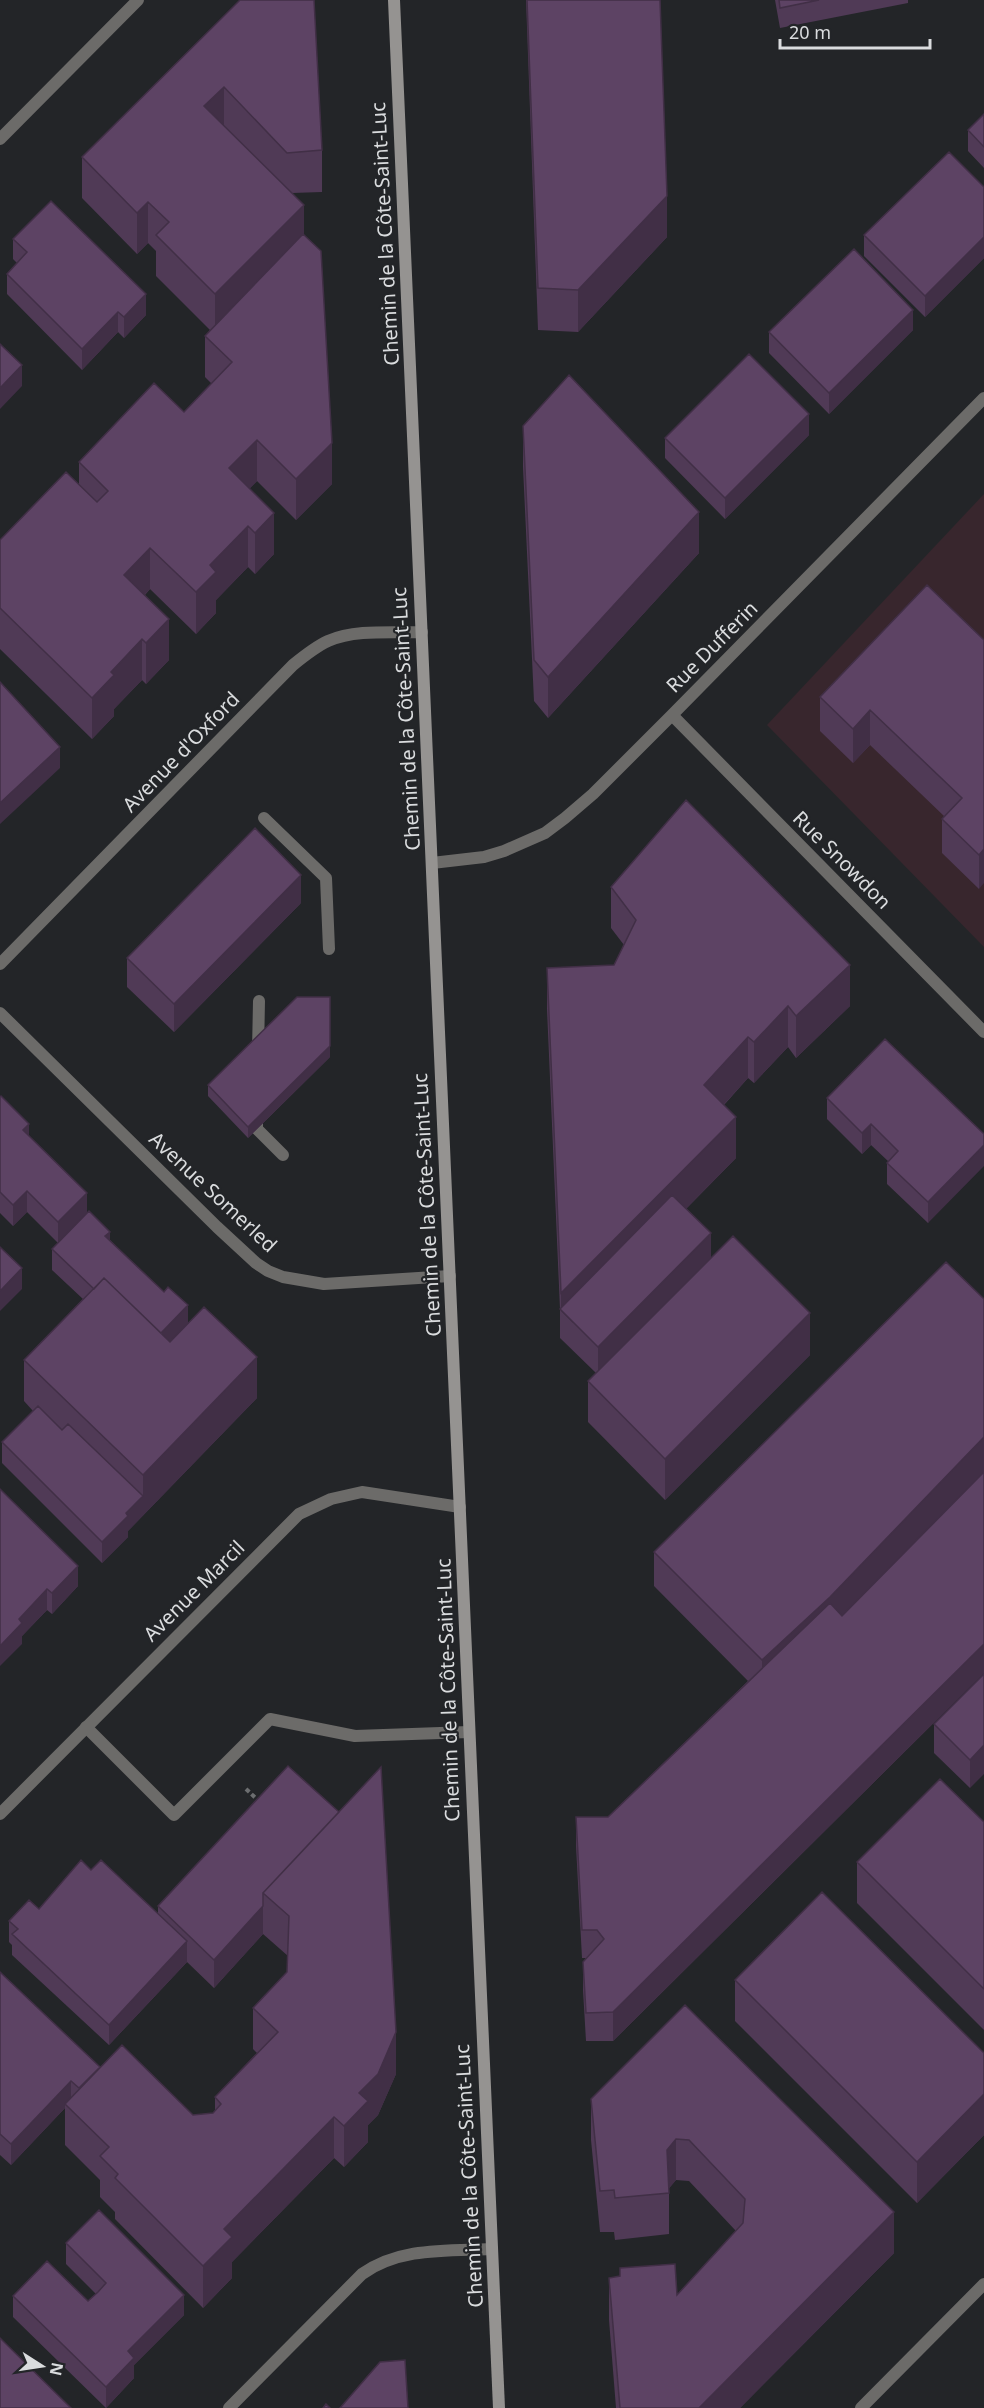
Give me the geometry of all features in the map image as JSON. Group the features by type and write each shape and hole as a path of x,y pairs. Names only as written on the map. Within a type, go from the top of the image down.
{"main road":[{"name":"Chemin de la Côte-Saint-Luc","path":"394,0 499,2408"}],"street":[{"path":"0,139 138,0"},
{"name":"Rue Dufferin","path":"432,863 484,857 510,849 545,833 593,794 984,398"},
{"name":"Avenue d'Oxford","path":"0,964 293,665 330,640 350,636 422,632"},
{"name":"Rue Snowdon","path":"672,716 984,1032"},
{"path":"264,818 326,878 329,949"},
{"path":"258,1058 259,1001"},
{"name":"Avenue Somerled","path":"0,1013 256,1263 293,1279 324,1284 450,1276"},
{"path":"257,1106 256,1129 283,1155"},
{"name":"Avenue Marcil","path":"0,1814 291,1522 306,1510 331,1499 362,1492 460,1507"},
{"path":"86,1727 174,1815 270,1719 355,1736 469,1732"},
{"path":"229,2408 362,2274 378,2263 395,2257 426,2252 492,2249"},
{"path":"861,2408 984,2284"}],"shaded area":[{"path":"984,494 984,947 767,725"}],"building":[{"path":"240,0 314,0 322,150 287,153 224,87 204,106 304,205 215,294 156,235 169,222 148,202 137,213 82,157"},
{"path":"527,0 660,0 667,196 578,290 538,288"},
{"path":"779,0 819,0 780,8"},
{"path":"984,114 984,147 968,130"},
{"path":"949,152 984,187 984,237 925,296 864,235"},
{"path":"51,201 146,294 124,317 118,312 82,349 7,274 27,252 13,239"},
{"path":"303,234 321,251 332,443 296,479 257,440 229,468 274,513 255,533 248,526 210,565 216,572 196,592 150,548 124,575 169,619 146,643 142,639 111,672 114,675 92,698 0,608 0,540 66,472 97,502 108,491 79,462 154,383 184,412 232,362 205,336"},
{"path":"854,249 913,310 829,393 769,332"},
{"path":"0,344 22,365 0,388"},
{"path":"749,354 809,414 725,498 665,438"},
{"path":"569,375 699,512 548,677 534,660 523,426"},
{"path":"927,585 984,640 984,849 979,855 942,819 962,798 870,710 853,729 820,697"},
{"path":"0,682 60,747 0,803"},
{"path":"686,800 850,965 796,1016 788,1006 754,1042 748,1037 704,1085 736,1117 561,1293 547,968 614,965 636,920 611,887"},
{"path":"255,828 301,875 174,1004 127,958"},
{"path":"297,997 330,997 330,1046 248,1127 208,1085"},
{"path":"885,1039 984,1134 984,1145 928,1202 887,1163 898,1151 871,1124 862,1133 827,1098"},
{"path":"1,1096 29,1124 23,1130 87,1193 58,1222 27,1191 13,1205 0,1192"},
{"path":"672,1195 711,1233 598,1347 560,1309"},
{"path":"89,1211 110,1232 105,1236 164,1292 168,1287 188,1305 161,1333 104,1278 94,1289 52,1249"},
{"path":"733,1236 810,1313 665,1459 588,1381"},
{"path":"0,1247 22,1268 0,1291"},
{"path":"946,1262 984,1299 984,1437 830,1597 762,1660 654,1552"},
{"path":"104,1278 170,1342 204,1307 257,1357 143,1475 24,1360"},
{"path":"38,1406 62,1430 68,1424 143,1496 126,1513 128,1516 102,1542 2,1442"},
{"path":"984,1472 984,1644 613,2012 586,2013 583,1962 604,1939 597,1930 582,1930 576,1817 608,1817 830,1603 842,1616"},
{"path":"0,1489 78,1566 52,1593 47,1589 19,1619 22,1623 0,1646"},
{"path":"984,1674 984,1745 970,1760 934,1724"},
{"path":"288,1766 339,1812 263,1893 263,1906 214,1960 158,1906"},
{"path":"381,1767 396,2032 378,2074 359,2093 368,2101 344,2126 334,2117 224,2229 232,2237 203,2266 115,2178 118,2174 100,2156 109,2147 65,2104 122,2045 193,2115 213,2113 221,2104 215,2097 278,2032 253,2008 287,1972 289,1916 263,1893"},
{"path":"940,1779 984,1822 984,1989 857,1862"},
{"path":"81,1860 91,1870 101,1860 187,1941 109,2025 12,1934 18,1929 9,1921 29,1900 39,1909"},
{"path":"822,1892 984,2053 984,2094 917,2162 735,1980"},
{"path":"0,1972 100,2067 79,2088 71,2081 11,2144 0,2134"},
{"path":"685,2005 894,2212 699,2408 620,2408 609,2278 620,2276 620,2268 675,2264 677,2295 743,2223 745,2199 689,2140 676,2139 667,2150 669,2193 615,2198 614,2190 600,2191 591,2099"},
{"path":"99,2210 184,2295 128,2351 134,2358 106,2387 13,2296 47,2261 88,2301 98,2292 106,2283 66,2243"},
{"path":"0,2338 71,2408 0,2408"},
{"path":"405,2360 408,2408 340,2408 380,2362"}]}
